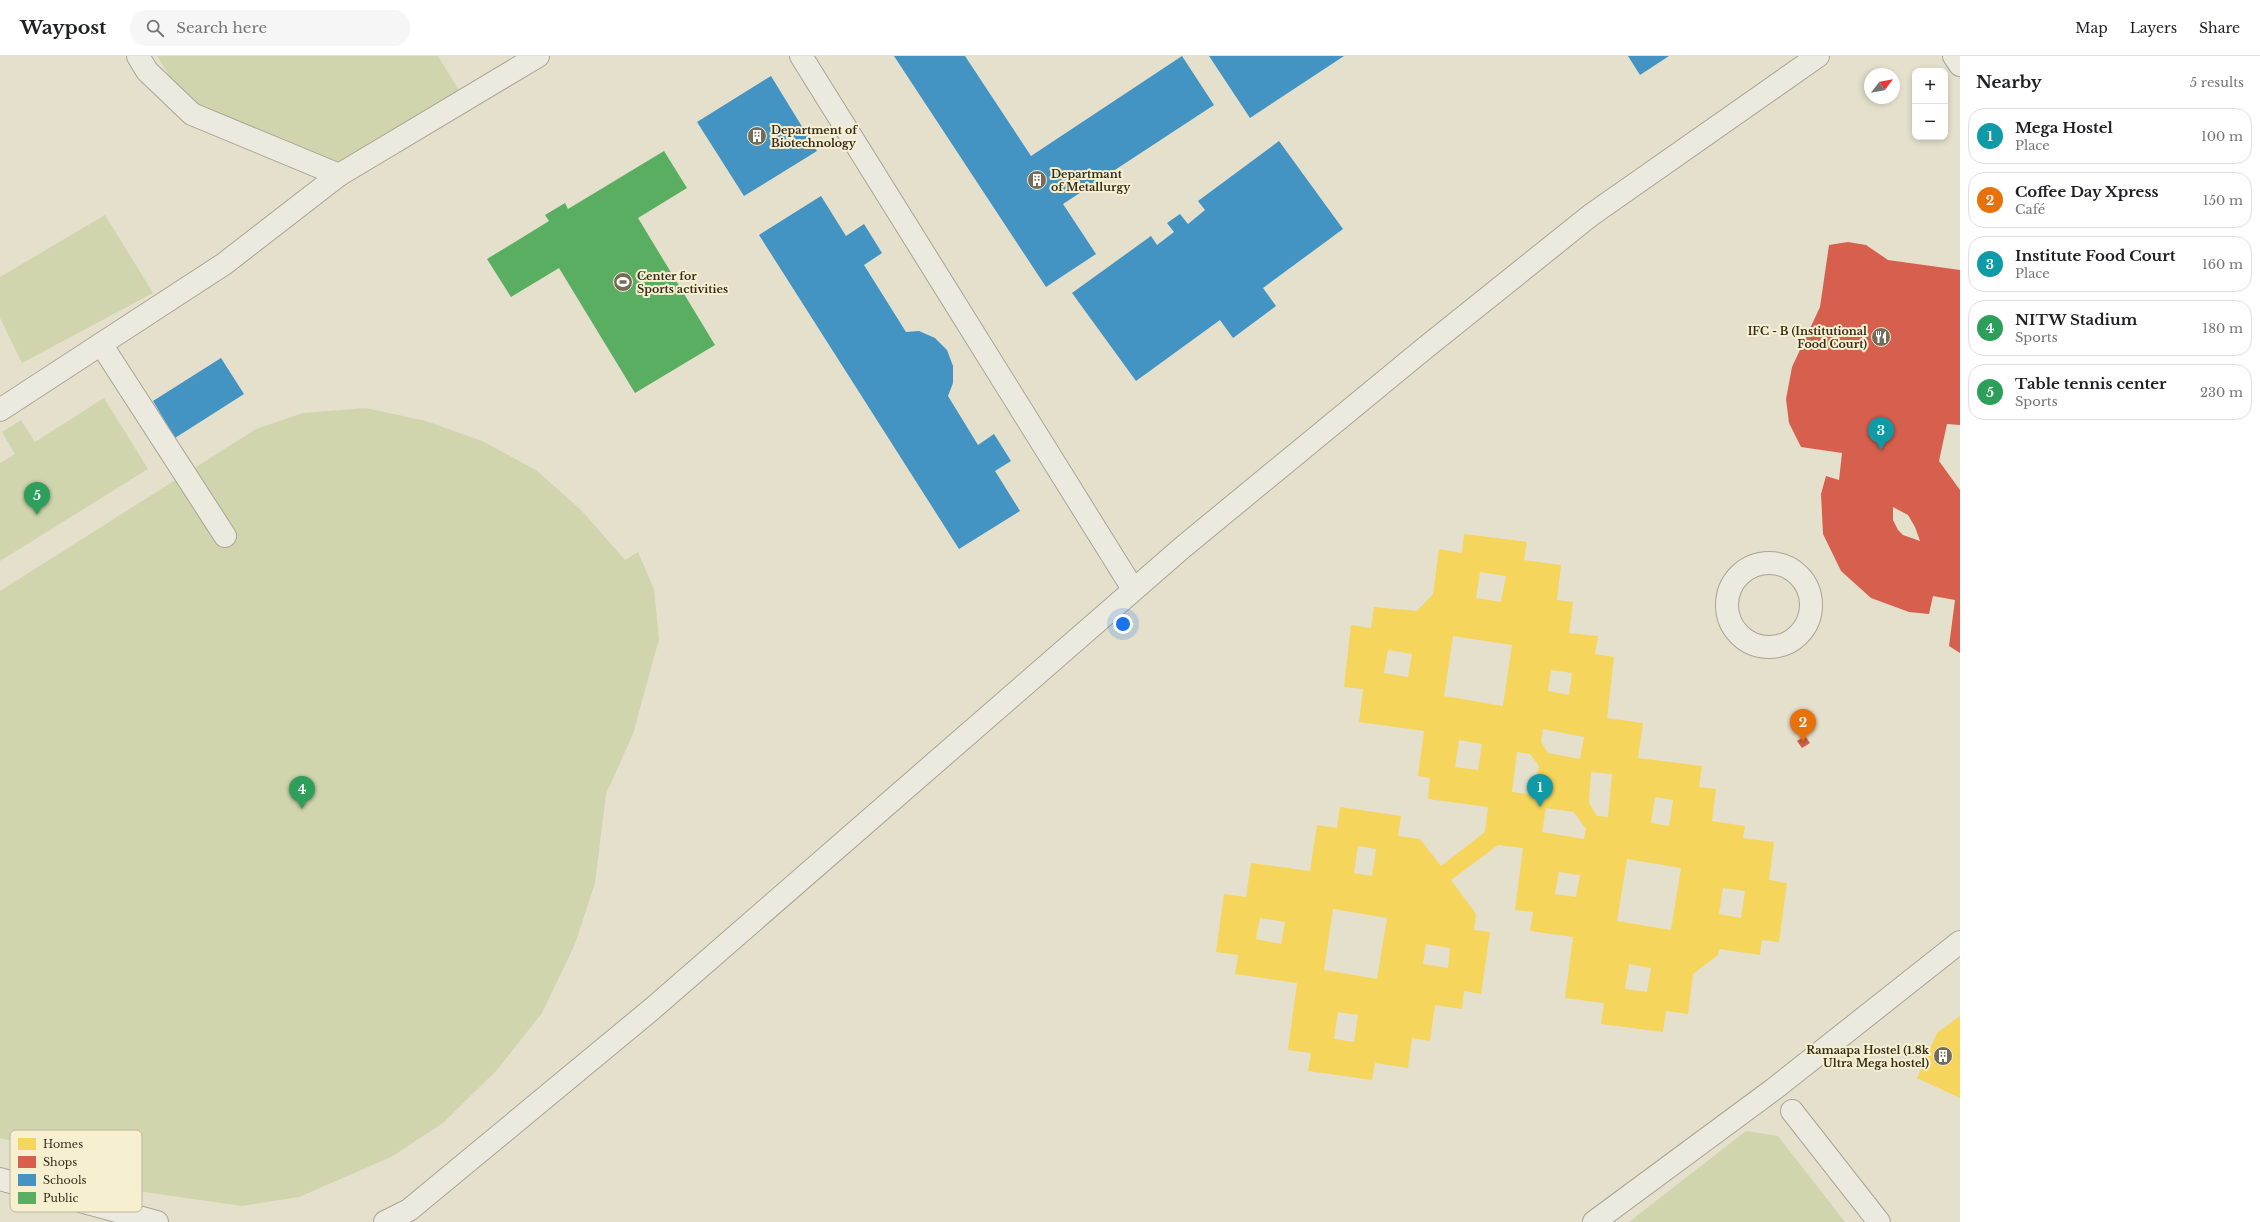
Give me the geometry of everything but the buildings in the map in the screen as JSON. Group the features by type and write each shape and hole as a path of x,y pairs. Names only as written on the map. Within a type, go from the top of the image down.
{"street":[{"path":"138,56 148,71 192,114 339,175"},
{"path":"0,410 224,264 339,175 538,56"},
{"path":"801,56 1133,589"},
{"path":"385,1222 409,1210 652,1009 1133,589 1413,358 1591,214 1818,56"},
{"path":"1954,56 1960,65"},
{"path":"101,344 225,536"},
{"path":"1594,1222 1774,1089 1960,942"},
{"path":"1792,1111 1879,1222"},
{"path":"0,1179 10,1182"},
{"path":"120,1212 157,1222"}],"green space":[{"path":"157,56 438,56 465,100 339,175 192,114"},
{"path":"105,215 153,293 22,363 0,318 0,277"},
{"path":"104,398 148,469 0,561 0,463 15,454 2,432 21,420 35,442"},
{"path":"366,408 426,421 482,441 536,470 581,510 625,560 638,552 654,589 659,639 633,734 606,794 595,883 575,944 542,1013 497,1070 443,1123 391,1157 299,1197 242,1206 142,1192 142,1130 10,1130 10,1141 0,1138 0,591 256,429 303,413"},
{"path":"1746,1131 1778,1136 1845,1222 1629,1222"}],"place":[{"name":"Department of Biotechnology","path":"757,136"},
{"name":"Departmant of Metallurgy","path":"1037,180"},
{"name":"Center for Sports activities","path":"623,282"},
{"name":"IFC - B (Institutional Food Court)","path":"1881,337"},
{"name":"Institute Food Court","path":"1881,450"},
{"name":"Table tennis center","path":"37,515"},
{"name":"Coffee Day Xpress","path":"1803,742"},
{"name":"Mega Hostel","path":"1540,807"},
{"name":"NITW Stadium","path":"302,809"},
{"name":"Ramaapa Hostel (1.8k Ultra Mega hostel)","path":"1943,1056"}]}
